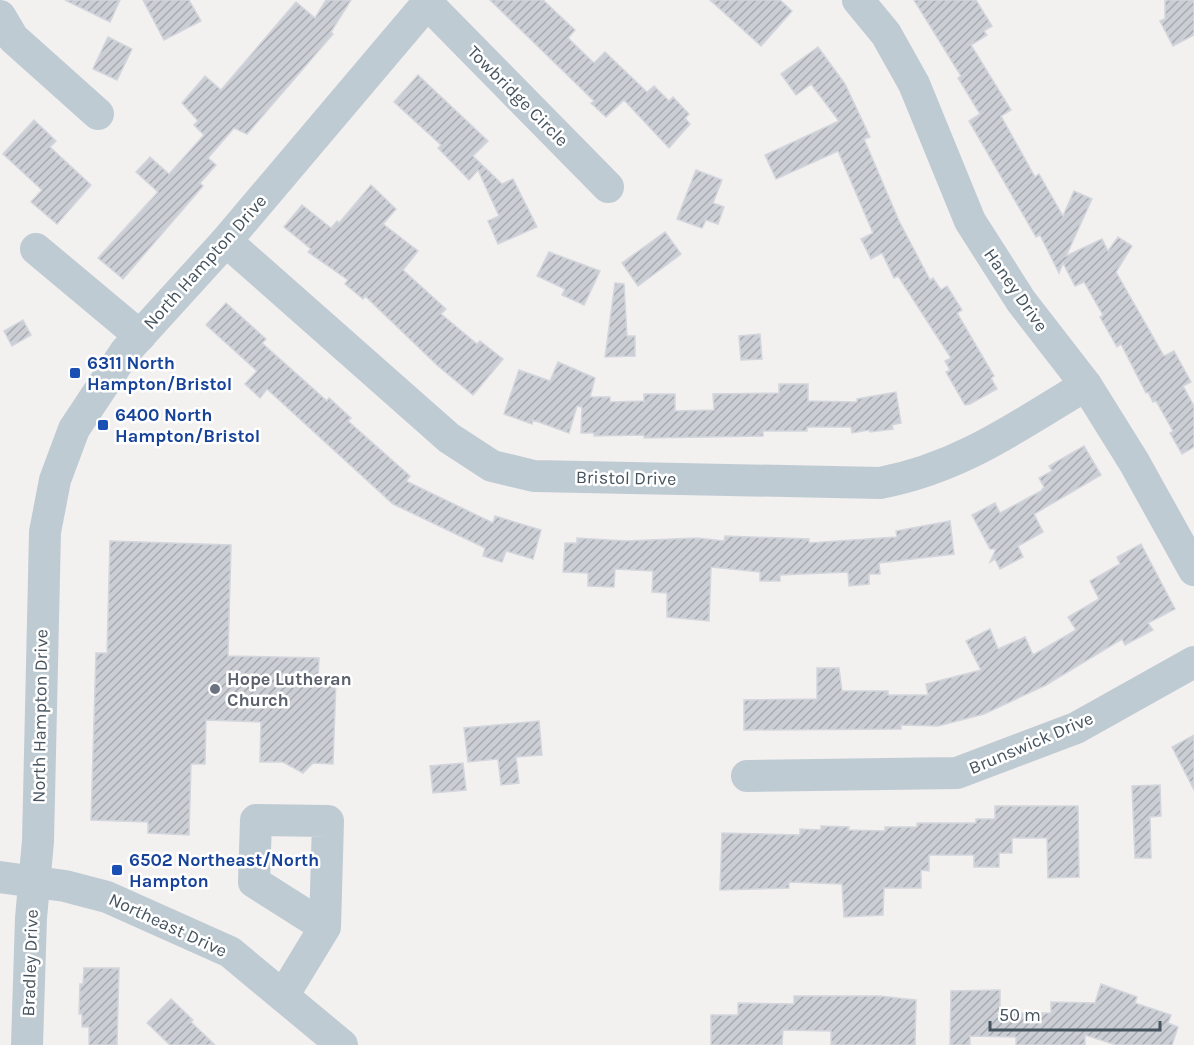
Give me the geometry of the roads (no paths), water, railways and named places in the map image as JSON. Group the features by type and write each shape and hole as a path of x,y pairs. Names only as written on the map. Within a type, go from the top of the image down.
{"street":[{"name":"Haney Drive","path":"858,0 886,34 914,84 970,221 1021,301 1086,385 1134,462 1194,570"},
{"name":"Towbridge Circle","path":"429,2 608,187"},
{"name":"North Hampton Drive","path":"34,881 38,841 45,532 55,480 74,429 88,405 140,336 226,242 429,2"},
{"path":"0,16 13,38 98,114"},
{"name":"Bristol Drive","path":"226,242 449,438 492,466 534,476 880,483 917,476 978,450 1086,385"},
{"path":"36,249 140,336"},
{"name":"Brunswick Drive","path":"747,776 957,773 1076,728 1194,662"},
{"name":"Northeast Drive","path":"0,877 80,888 146,912 230,952 342,1045"},
{"name":"Bradley Drive","path":"27,1045 34,881"},
{"path":"283,996 325,927"}],"place":[{"name":"6311 North Hampton/Bristol","path":"75,373"},
{"name":"6400 North Hampton/Bristol","path":"103,425"},
{"name":"Hope Lutheran Church","path":"215,689"},
{"name":"6502 Northeast/North Hampton","path":"117,870"}]}
